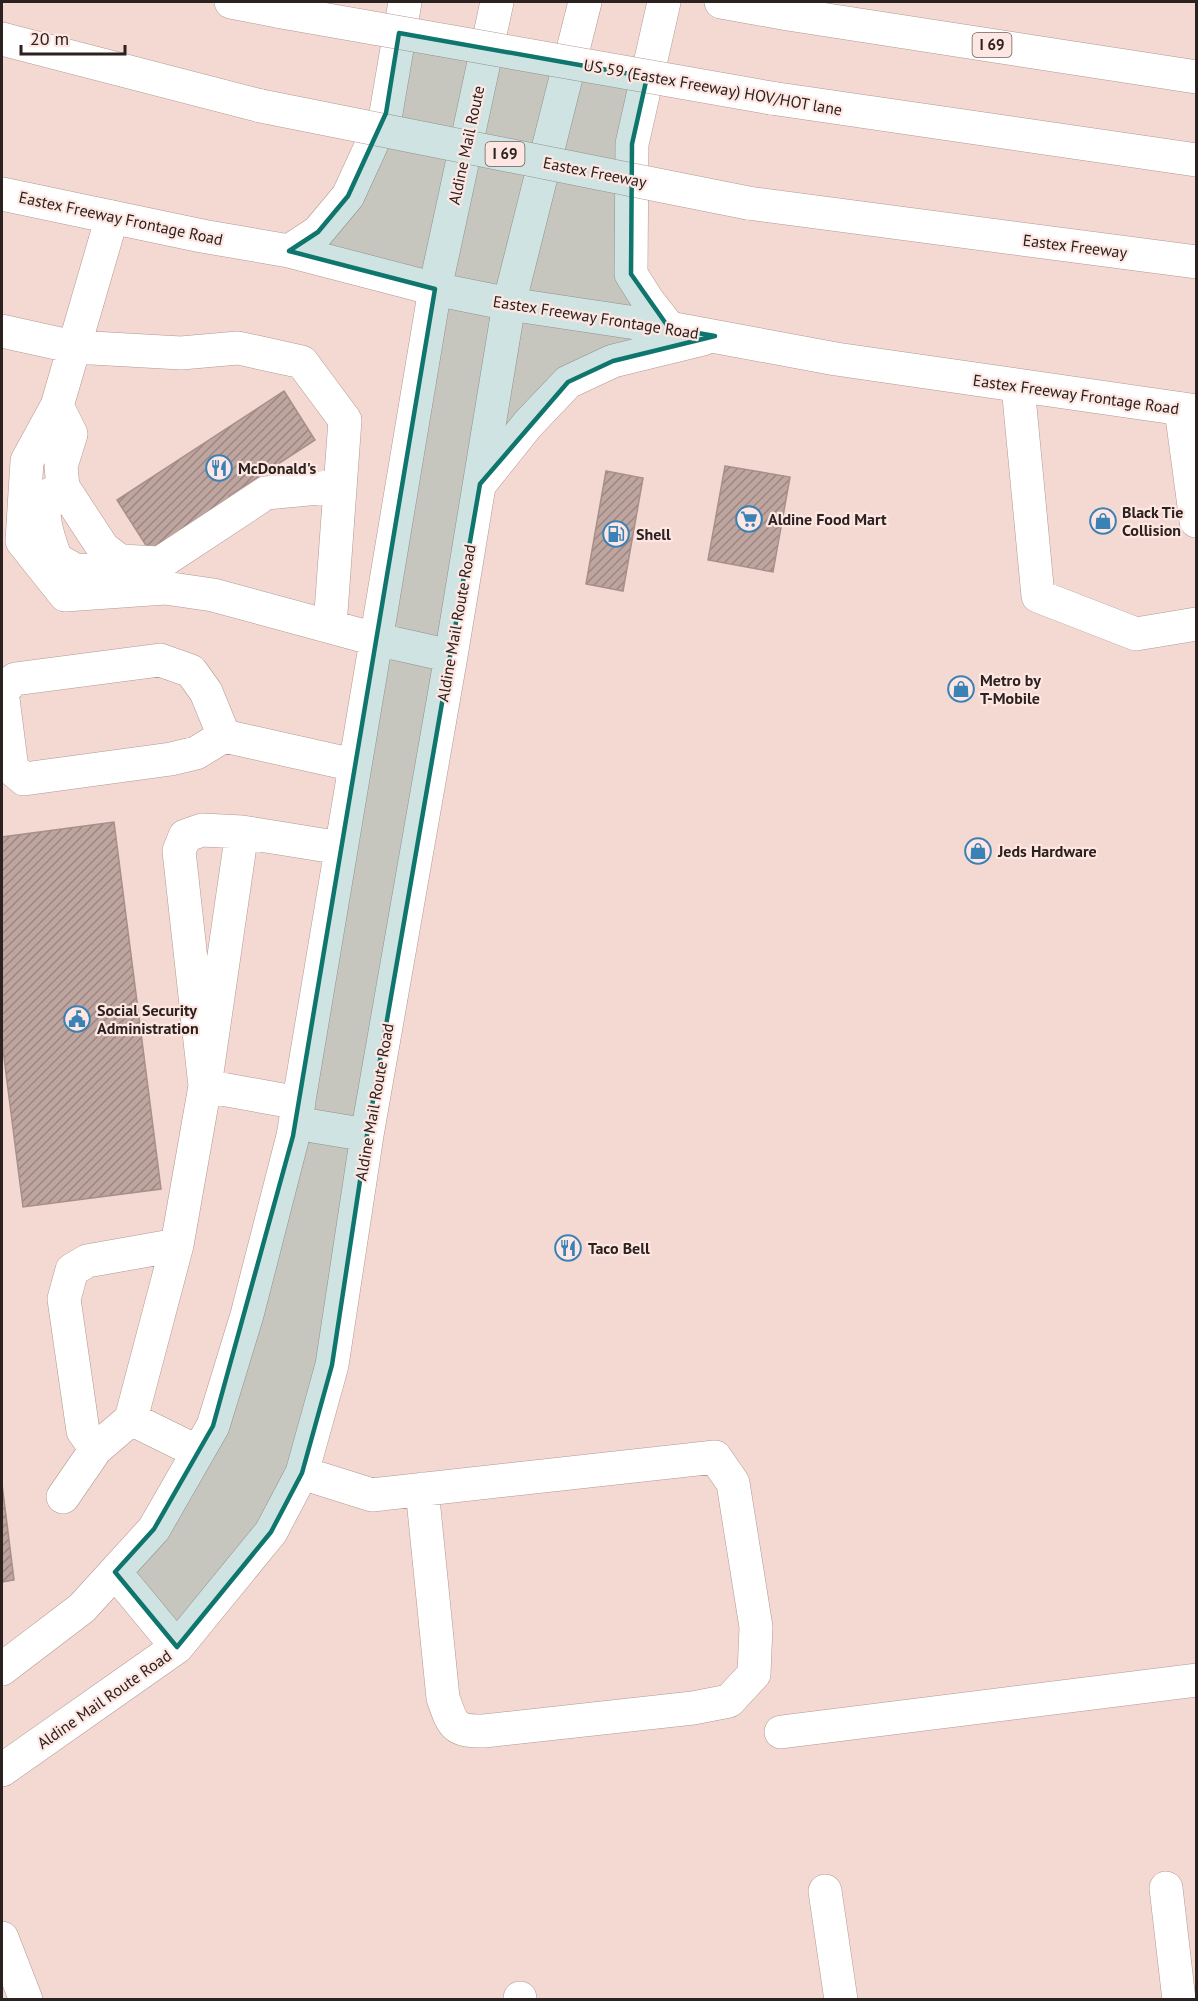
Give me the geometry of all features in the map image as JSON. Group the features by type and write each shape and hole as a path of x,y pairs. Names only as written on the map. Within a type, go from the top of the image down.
{"main road":[{"name":"US 59 (Eastex Freeway) HOV/HOT lane","path":"231,2 771,98 1197,160"},
{"path":"289,251 318,232 348,196 386,113 405,2"},
{"name":"Aldine Mail Route","path":"435,289 497,2"},
{"path":"509,304 585,2"},
{"path":"664,2 632,144 631,274 669,328"},
{"name":"I 69","path":"721,2 1197,76"},
{"name":"Eastex Freeway","path":"2,39 261,106 748,203 1197,262"},
{"name":"Eastex Freeway Frontage Road","path":"2,194 202,236 289,251 435,289 509,304 669,328 836,359 1189,410"},
{"path":"112,217 57,406 14,457 22,541 65,595 165,588 213,595 375,639 451,656"},
{"path":"2,1669 82,1608 154,1529 213,1426 247,1315 297,1113 435,289"},
{"name":"Aldine Mail Route Road","path":"2,1770 177,1647 271,1532 302,1473 332,1365 367,1135 451,656 509,304"},
{"path":"2,331 74,347 181,353 238,348 302,362 345,420 330,626"},
{"path":"480,484 528,424 568,382 613,361 715,336"},
{"path":"1018,386 1038,596 1136,633 1197,624"},
{"path":"57,406 71,434 61,466 63,487 103,548 120,561 160,563 266,493 340,486"},
{"path":"1189,410 1197,521"},
{"path":"63,487 49,495 45,504 46,532 56,559 75,570 101,571 117,570 127,561"},
{"path":"224,736 206,692 191,671 160,660 15,679 2,691 12,769 24,779 171,759 196,753 224,736 354,765"},
{"path":"205,1086 179,851 185,836 202,830 242,832 340,848"},
{"path":"63,1497 96,1449 131,1419 177,1245 205,1086 242,832"},
{"path":"205,1086 367,1135"},
{"path":"96,1449 83,1431 64,1299 72,1270 87,1261 177,1245"},
{"path":"131,1419 198,1452"},
{"path":"302,1473 372,1495 716,1457 733,1483 756,1627 754,1674 729,1701 658,1712 484,1731 465,1731 452,1723 443,1698 422,1490"},
{"path":"115,1572 177,1647"},
{"path":"781,1732 1197,1680"},
{"path":"1166,1888 1179,2000"},
{"path":"825,1891 841,2000"},
{"path":"2,1938 26,2000"}],"highlighted area":[{"path":"399,33 647,77 632,144 631,274 669,328 715,336 613,361 568,382 480,484 367,1135 332,1365 302,1473 271,1532 177,1647 115,1572 154,1529 213,1426 293,1136 435,289 289,251 318,232 348,196 386,113"}],"building":[{"name":"McDonald's","path":"284,391 315,440 229,496 237,508 156,561 117,500"},
{"path":"725,466 790,477 773,572 708,560"},
{"path":"606,471 643,478 623,591 586,584"},
{"path":"114,822 161,1189 23,1207 2,1042 2,837"},
{"path":"2,1484 14,1580 2,1582"}],"place":[{"name":"McDonald's","path":"219,468"},
{"name":"Aldine Food Mart","path":"749,519"},
{"name":"Black Tie Collision","path":"1103,521"},
{"name":"Shell","path":"616,534"},
{"name":"Metro by T-Mobile","path":"961,689"},
{"name":"Jeds Hardware","path":"978,851"},
{"name":"Social Security Administration","path":"77,1019"},
{"name":"Taco Bell","path":"568,1248"}]}
